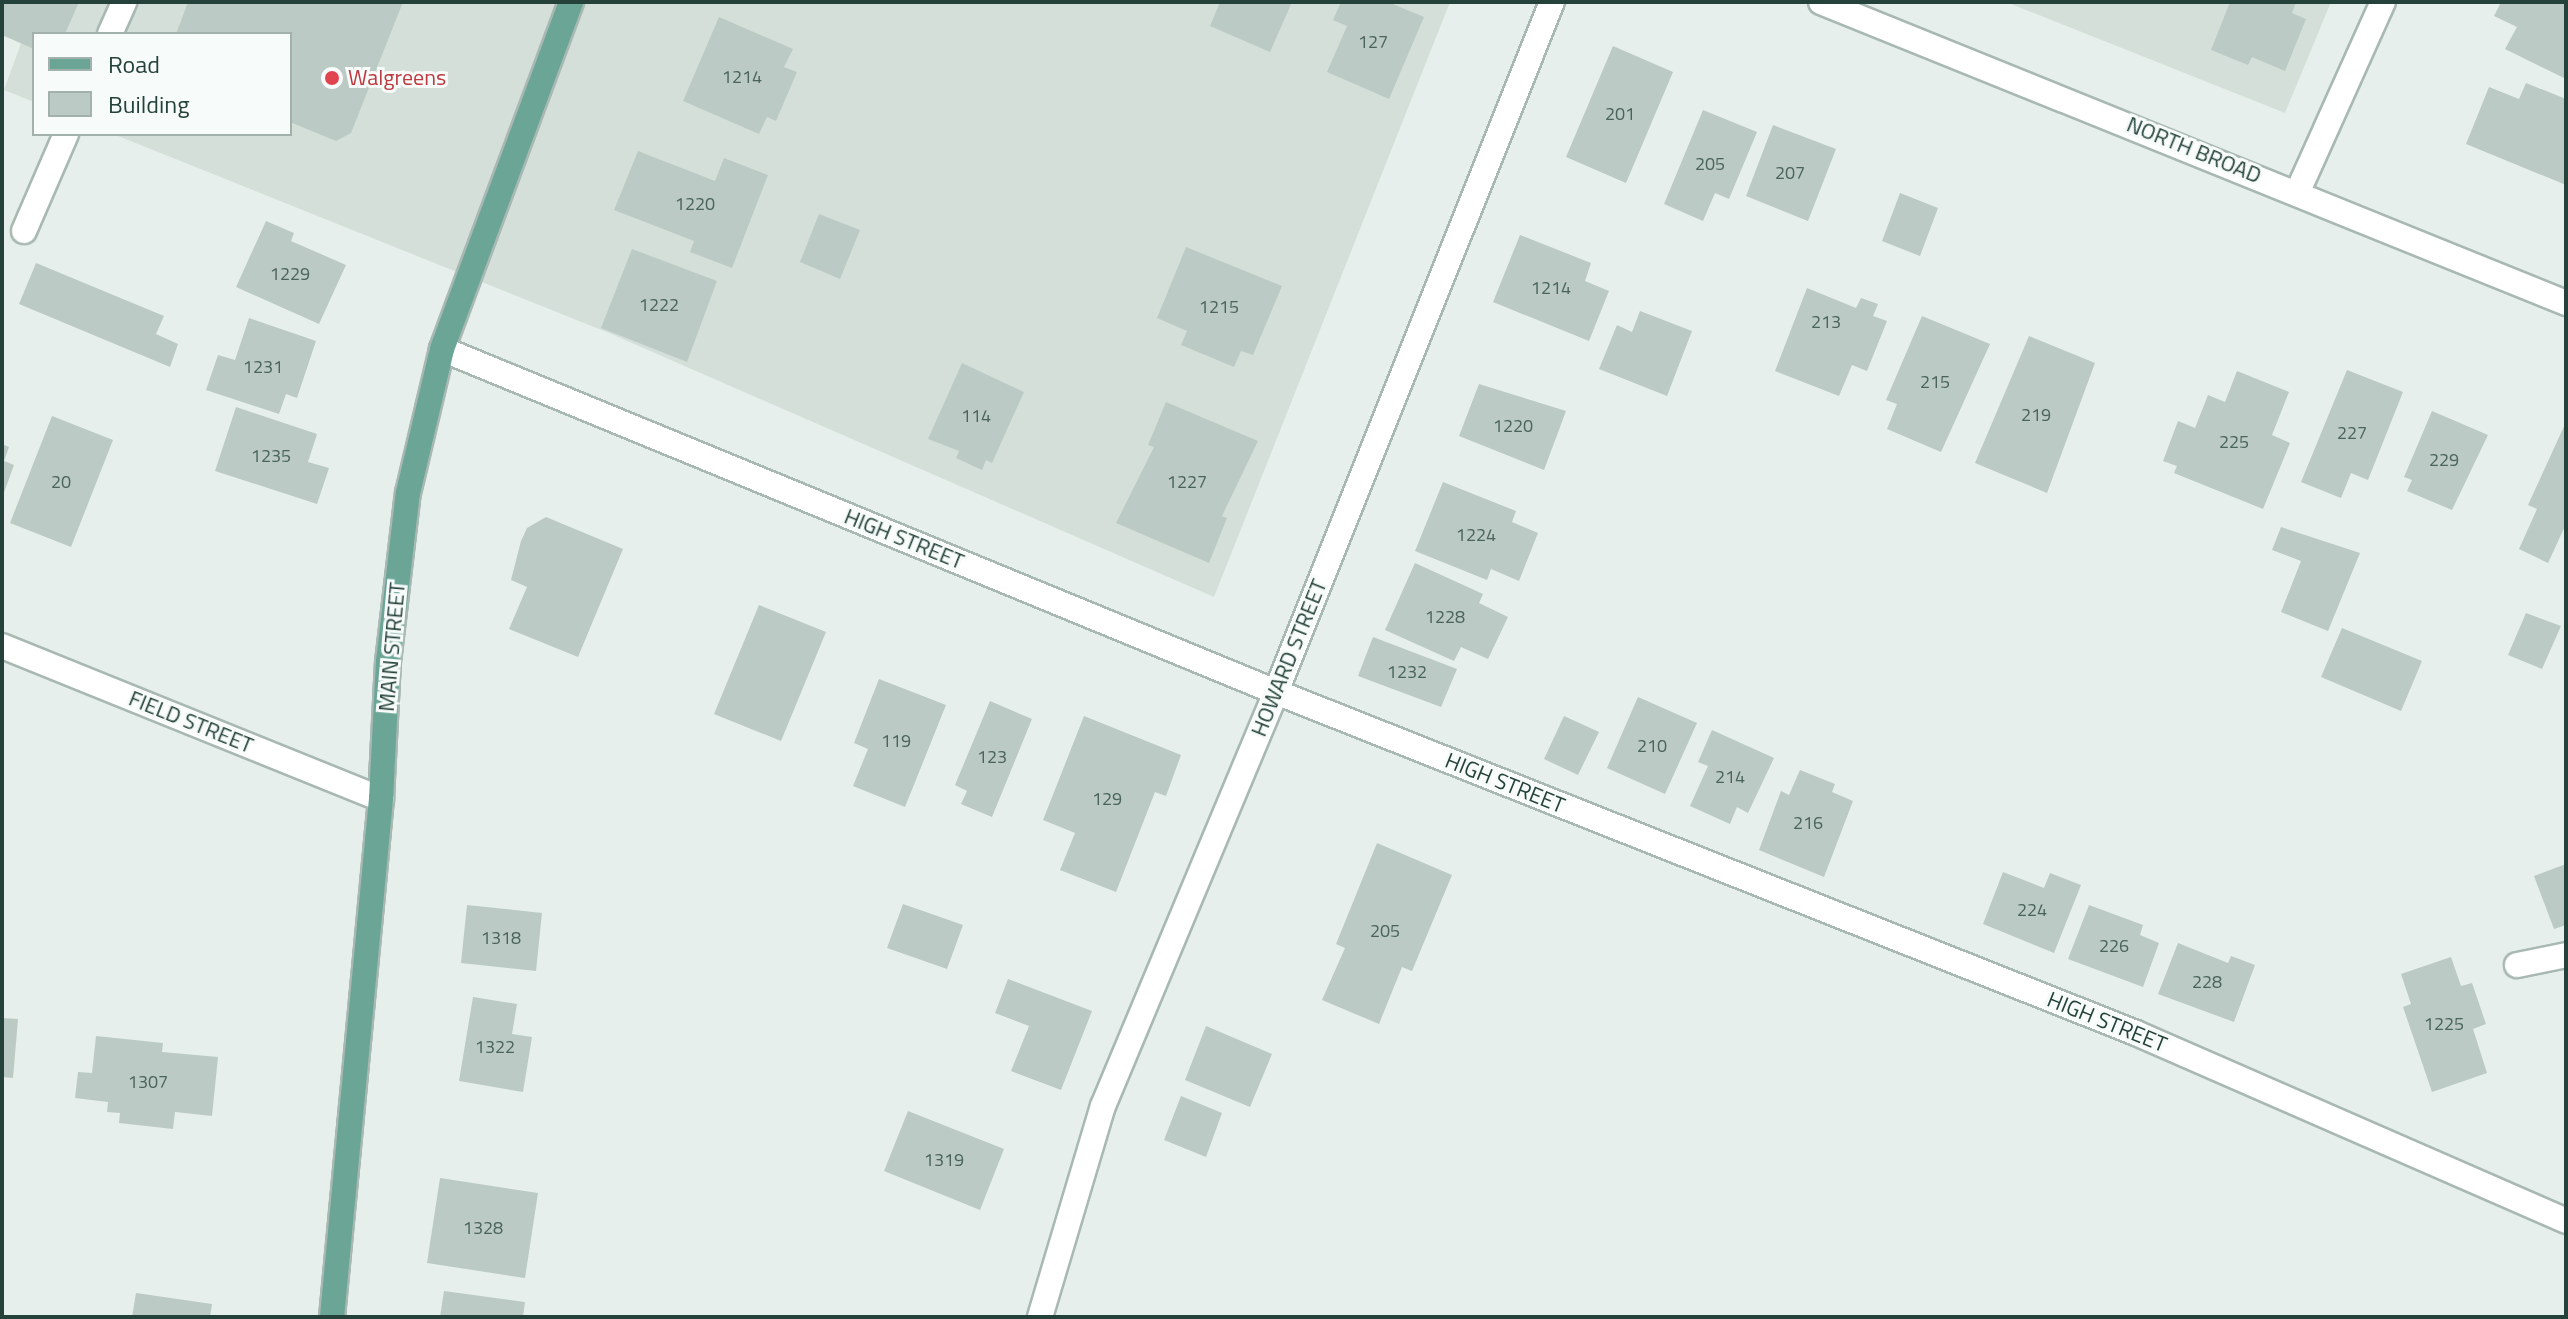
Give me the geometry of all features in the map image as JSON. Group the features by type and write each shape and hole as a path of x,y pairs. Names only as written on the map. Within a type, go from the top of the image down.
{"main road":[{"name":"MAIN STREET","path":"332,1317 381,799 388,662 408,493 442,349 571,2"}],"street":[{"path":"111,32 124,2"},
{"name":"HOWARD STREET","path":"1040,1317 1103,1106 1276,692 1552,2"},
{"name":"NORTH BROAD","path":"1821,2 2298,191 2566,303"},
{"path":"2298,191 2383,2"},
{"path":"24,231 65,136"},
{"name":"HIGH STREET","path":"442,349 1276,692 2136,1033 2566,1221"},
{"name":"FIELD STREET","path":"2,646 381,799"},
{"path":"2517,965 2566,955"}],"shaded area":[{"path":"36,2 1450,2 1214,597 609,333 118,136 292,136 292,32 32,32 32,101 4,90"},
{"path":"2006,2 2331,2 2285,113"}],"building":[{"path":"2,2 79,2 66,32 32,32 32,48 2,35"},
{"name":"Walgreens","path":"188,2 403,2 351,133 336,141 292,123 292,32 177,32"},
{"path":"1220,2 1292,2 1270,52 1210,26"},
{"path":"1341,2 1388,2 1424,17 1389,99 1327,72 1347,26 1333,20"},
{"path":"2230,2 2296,2 2292,13 2306,19 2285,71 2252,57 2248,65 2211,50"},
{"path":"2501,2 2566,2 2566,79 2505,49 2517,27 2494,16"},
{"path":"719,17 793,49 784,67 797,72 776,121 767,117 759,134 683,101"},
{"path":"1613,46 1673,72 1626,183 1566,157"},
{"path":"2526,83 2566,99 2566,185 2466,144 2489,87 2519,99"},
{"path":"1703,110 1757,132 1729,199 1715,193 1703,221 1664,204"},
{"path":"1773,125 1836,149 1808,221 1746,196"},
{"path":"638,151 715,181 724,158 768,175 732,268 690,252 694,241 614,210"},
{"path":"1900,193 1938,208 1920,256 1882,241"},
{"path":"819,214 860,230 840,279 800,262"},
{"path":"266,221 294,233 291,241 346,265 319,324 236,287"},
{"path":"1520,235 1591,263 1585,281 1609,291 1589,341 1493,302"},
{"path":"1186,247 1282,286 1253,355 1241,351 1234,367 1181,345 1187,331 1157,318"},
{"path":"632,249 717,281 687,362 601,328"},
{"path":"36,263 164,316 156,334 178,344 170,367 19,304"},
{"path":"1807,288 1856,308 1861,298 1878,304 1873,316 1887,321 1867,371 1852,365 1839,396 1775,371"},
{"path":"1640,311 1692,331 1667,396 1599,369 1617,325 1632,332"},
{"path":"1922,316 1990,344 1941,452 1887,429 1897,404 1886,400"},
{"path":"249,318 316,341 297,398 286,394 279,414 206,390 218,355 235,360"},
{"path":"2029,336 2095,363 2047,493 1975,463"},
{"path":"962,363 1024,392 992,463 986,460 982,470 956,458 959,451 928,439"},
{"path":"2347,370 2403,392 2368,480 2351,473 2341,498 2301,482"},
{"path":"2237,371 2289,392 2272,435 2290,443 2263,509 2174,473 2177,466 2163,461 2178,421 2195,428 2208,395 2225,402"},
{"path":"1479,384 1566,411 1544,470 1459,436"},
{"path":"1166,402 1258,441 1222,516 1227,518 1209,563 1116,523 1154,447 1148,445"},
{"path":"236,407 317,434 308,462 329,468 317,504 215,471"},
{"path":"2432,411 2488,435 2452,510 2407,491 2412,480 2404,477"},
{"path":"52,416 113,440 71,547 10,523"},
{"path":"2566,422 2566,524 2548,563 2519,549 2537,509 2528,505"},
{"path":"2,444 9,447 4,461 14,465 2,498"},
{"path":"1443,482 1516,511 1512,522 1538,533 1519,581 1491,569 1487,580 1415,551"},
{"path":"546,517 623,549 578,657 509,629 527,587 511,580 521,541 527,528"},
{"path":"2281,527 2360,553 2328,631 2281,612 2301,561 2272,550"},
{"path":"1415,563 1483,594 1479,603 1508,617 1488,659 1461,647 1454,661 1385,630"},
{"path":"759,605 826,632 781,741 714,714"},
{"path":"2526,613 2561,626 2542,669 2508,655"},
{"path":"2342,628 2422,661 2401,711 2321,677"},
{"path":"1373,637 1457,669 1441,707 1358,676"},
{"path":"879,679 946,705 905,807 853,786 868,749 854,743"},
{"path":"1638,697 1697,723 1665,794 1607,768"},
{"path":"990,701 1032,719 992,817 961,804 967,791 955,785"},
{"path":"1084,716 1181,755 1166,796 1155,792 1116,892 1060,870 1075,833 1043,820"},
{"path":"1564,716 1599,732 1578,775 1544,759"},
{"path":"1712,730 1774,758 1748,813 1737,807 1730,824 1690,806 1708,766 1698,762"},
{"path":"1800,770 1835,784 1832,792 1853,801 1824,877 1759,850 1781,791 1789,795"},
{"path":"1377,843 1452,875 1412,971 1402,967 1379,1024 1322,1000 1345,948 1336,944"},
{"path":"2566,864 2566,925 2554,929 2534,876"},
{"path":"2003,872 2044,888 2050,873 2081,885 2054,953 1983,924"},
{"path":"903,904 963,925 947,969 887,948"},
{"path":"467,905 542,913 536,971 461,963"},
{"path":"2089,905 2143,925 2140,935 2159,943 2143,987 2068,959"},
{"path":"2178,943 2228,963 2231,956 2255,965 2234,1022 2158,994"},
{"path":"2451,957 2461,986 2472,983 2486,1024 2473,1029 2487,1073 2432,1092 2403,1007 2411,1004 2401,974"},
{"path":"1008,979 1092,1011 1061,1090 1011,1071 1029,1026 995,1013"},
{"path":"473,997 517,1004 512,1034 532,1037 523,1092 459,1081"},
{"path":"2,1018 18,1019 13,1078 2,1077"},
{"path":"1206,1026 1272,1054 1250,1107 1185,1080"},
{"path":"96,1036 163,1043 162,1052 218,1057 212,1116 175,1112 173,1129 119,1123 120,1113 107,1112 108,1102 75,1098 78,1072 92,1073"},
{"path":"1181,1096 1222,1113 1206,1157 1164,1140"},
{"path":"908,1111 1004,1149 980,1210 884,1171"},
{"path":"440,1178 538,1193 525,1278 427,1263"},
{"path":"444,1291 525,1302 523,1317 440,1317"},
{"path":"136,1293 212,1304 210,1317 132,1317"}],"place":[{"name":"Walgreens","path":"332,78"}]}
